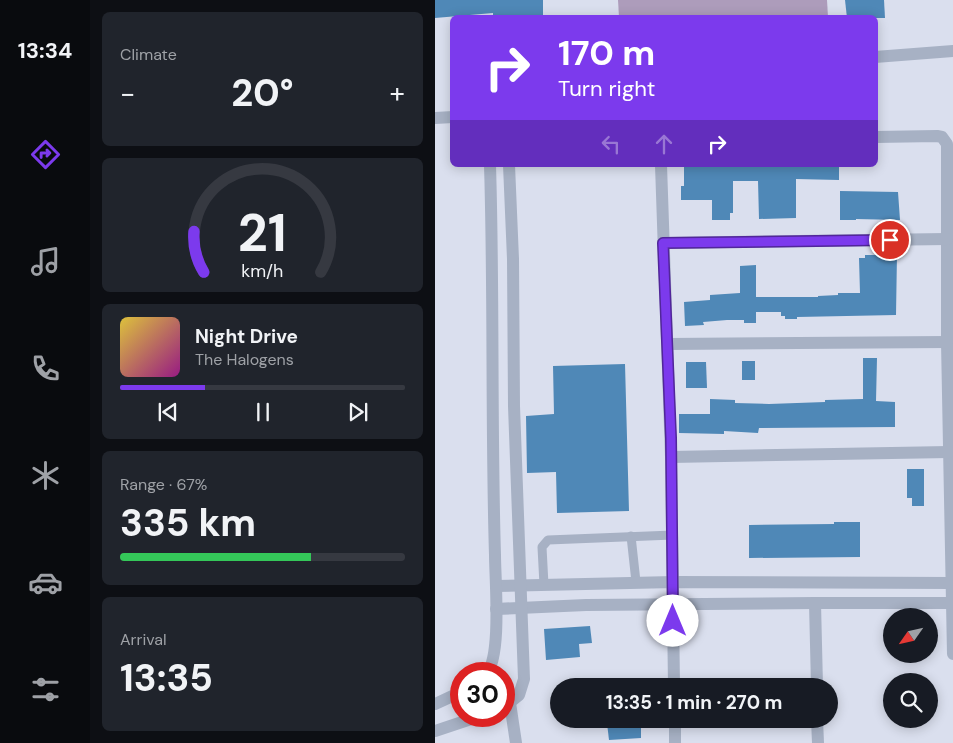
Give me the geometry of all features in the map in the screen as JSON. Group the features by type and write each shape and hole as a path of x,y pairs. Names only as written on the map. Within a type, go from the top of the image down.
{"street":[{"path":"878,57 953,51"},
{"path":"435,118 450,117"},
{"path":"878,137 937,136 942,137 946,141 947,342 953,654"},
{"path":"490,167 493,260 496,586 495,649 491,662"},
{"path":"509,167 513,259 513,406 523,609 524,679 519,695 515,698"},
{"path":"661,167 673,535 674,678"},
{"path":"663,243 947,239"},
{"path":"668,344 947,342"},
{"path":"493,405 513,406"},
{"path":"671,457 949,452"},
{"path":"496,586 636,582 952,583"},
{"path":"585,584 586,605"},
{"path":"496,609 586,605 815,602 952,603"},
{"path":"815,602 817,678"},
{"path":"435,704 450,697"},
{"path":"435,730 450,725"},
{"path":"512,727 516,743"},
{"path":"675,728 675,743"},
{"path":"817,728 818,743"}],"lane":[{"path":"544,585 542,550 546,541 553,539 673,535"},
{"path":"631,536 636,582"}],"shaded area":[{"path":"618,0 827,0 828,15 619,15"}],"building":[{"path":"435,0 543,0 543,15 493,15 493,13 450,15 450,17 435,18"},
{"path":"845,0 884,0 885,18 878,18 878,15 847,15"},
{"path":"684,167 839,167 839,180 796,179 796,218 759,219 758,181 733,181 733,213 730,213 730,220 712,220 712,200 681,200 681,186 684,186"},
{"path":"840,191 898,192 900,220 840,220"},
{"path":"879,253 897,254 896,315 797,317 797,319 785,319 785,316 781,316 781,312 756,312 756,323 744,323 744,320 727,320 703,322 704,325 685,326 684,302 710,300 710,295 740,293 740,266 756,265 756,297 818,297 838,295 838,293 860,293 859,258 865,258 865,255 879,255"},
{"path":"863,358 877,358 876,401 895,402 895,427 759,428 758,433 724,431 724,434 679,433 679,414 710,414 710,399 735,400 735,403 769,404 863,399"},
{"path":"742,361 755,361 755,380 742,380"},
{"path":"686,362 706,362 707,388 686,388"},
{"path":"625,364 629,511 557,513 556,472 527,473 526,416 554,414 553,366"},
{"path":"907,469 924,469 924,506 912,506 912,498 907,498"},
{"path":"834,522 860,522 860,557 749,558 749,525 834,524"},
{"path":"590,626 592,643 579,644 580,657 546,660 544,629"},
{"path":"608,728 641,728 641,738 609,740"}],"route":[{"path":"673,621 671,438 663,243 890,240"}]}
